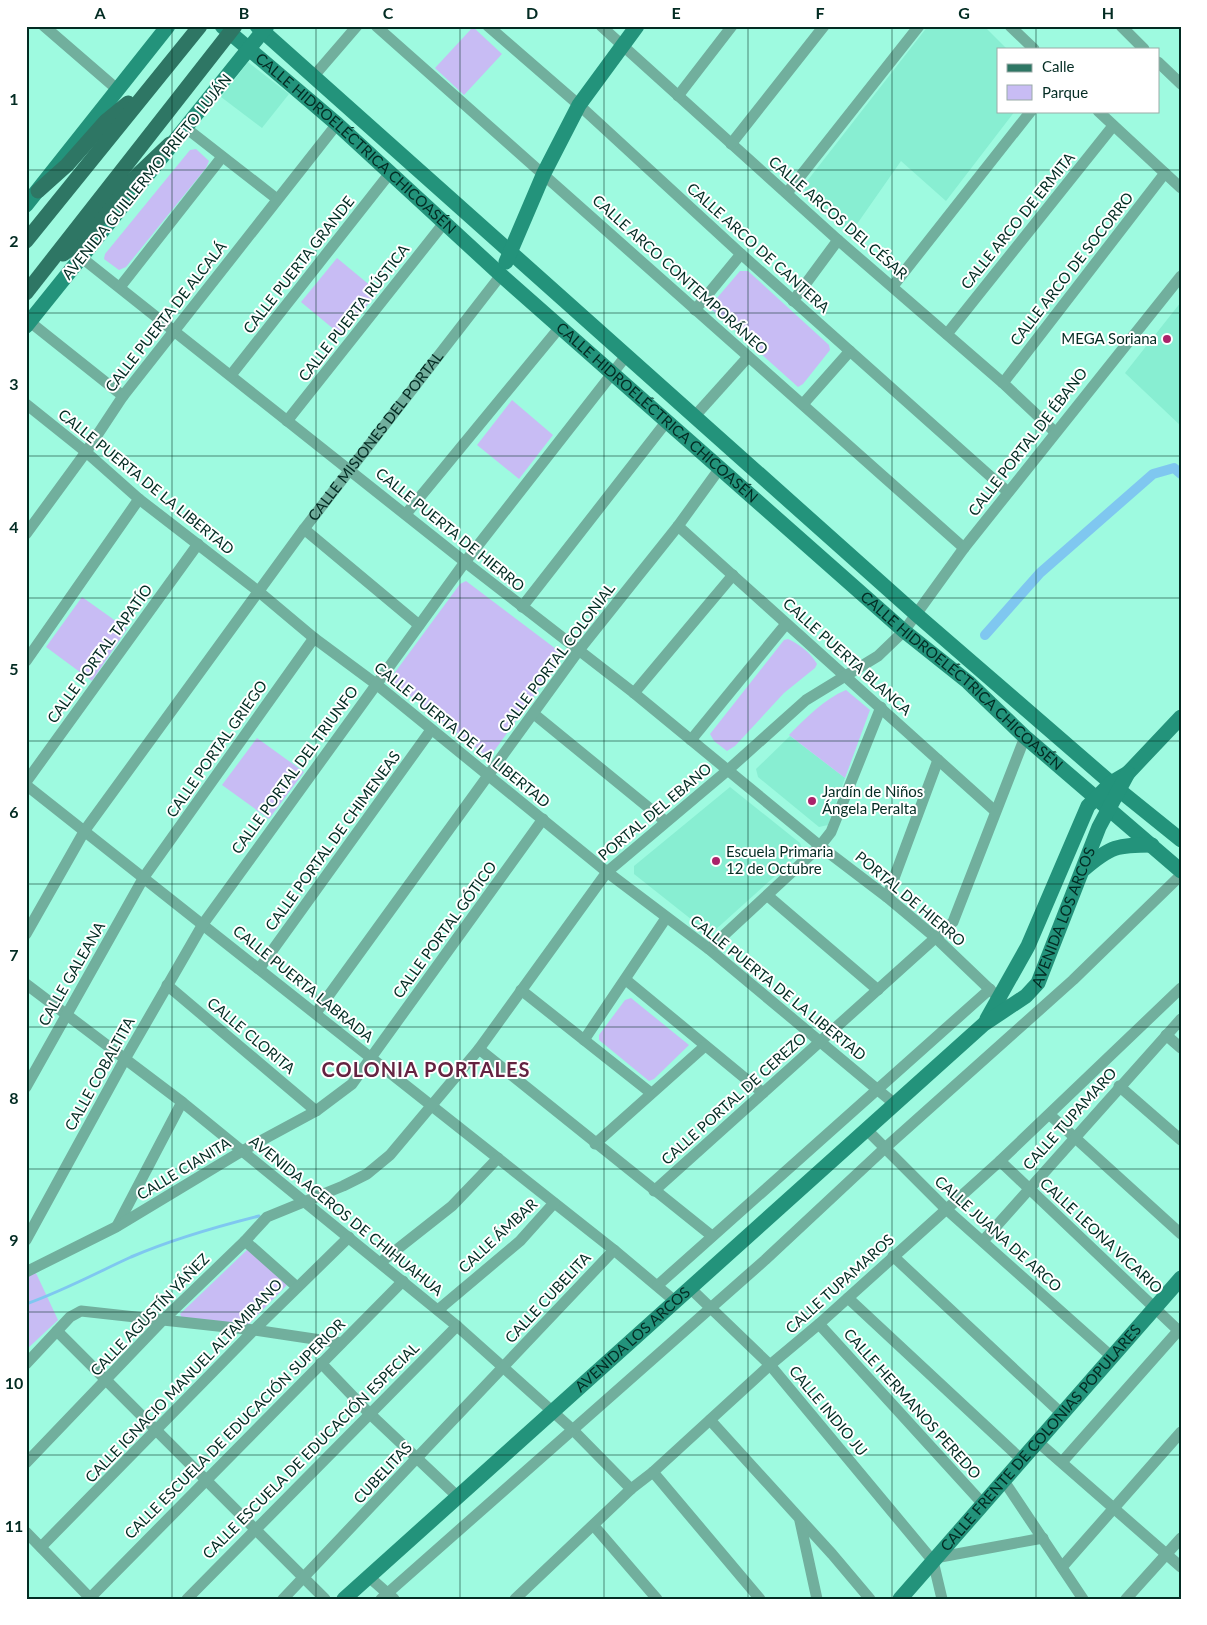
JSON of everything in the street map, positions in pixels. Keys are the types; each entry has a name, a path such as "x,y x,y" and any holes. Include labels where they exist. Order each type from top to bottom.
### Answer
{"main road":[{"path":"26,205 168,26"},
{"path":"26,240 200,26"},
{"name":"CALLE MISIONES DEL PORTAL","path":"500,275 544,173 579,104 637,26"},
{"name":"CALLE HIDROELÉCTRICA CHICOASÉN","path":"229,28 249,49 336,124 500,275 904,631 968,682 1025,737 1107,809 1181,871"},
{"name":"AVENIDA GUILLERMO PRIETO LUJÁN","path":"26,293 229,28"},
{"name":"CALLE HIDROELÉCTRICA CHICOASÉN","path":"262,28 313,77 510,254 917,615 1115,787 1181,840"},
{"name":"AVENIDA GUILLERMO PRIETO LUJÁN","path":"28,324 82,258 170,144 186,128 249,49 262,28"},
{"path":"38,191 67,165 106,121 147,89"},
{"path":"48,266 80,242 128,184 170,144"},
{"path":"1115,787 1181,716"},
{"name":"AVENIDA LOS ARCOS","path":"344,1599 868,1131 984,1024 1028,946 1084,813 1095,797 1115,787"},
{"name":"AVENIDA LOS ARCOS","path":"999,998 1026,996 1038,983 1115,787"},
{"path":"1083,870 1103,853 1115,847 1152,845"},
{"name":"CALLE FRENTE DE COLONIAS POPULARES","path":"900,1599 1181,1278"}],"street":[{"path":"44,26 118,90"},
{"path":"313,77 357,26"},
{"name":"CALLE ARCO CONTEMPORÁNEO","path":"376,26 544,173 695,310 964,548"},
{"name":"CALLE ARCO DE CANTERA","path":"488,26 579,104 741,254 1008,492"},
{"name":"CALLE ARCOS DEL CÉSAR","path":"600,26 838,240 1003,383 1054,432"},
{"path":"678,96 732,26"},
{"path":"731,144 824,26"},
{"path":"787,193 919,26"},
{"path":"1010,26 1033,48"},
{"path":"1120,26 1143,48"},
{"path":"1160,64 1181,84"},
{"path":"893,286 1030,112"},
{"path":"1099,112 1181,188"},
{"name":"CALLE PUERTA DE ALCALÁ","path":"26,534 86,452 123,396 336,124"},
{"name":"CALLE ARCO DE ERMITA","path":"946,334 1113,126"},
{"path":"186,128 276,199"},
{"path":"120,287 222,157"},
{"name":"CALLE PUERTA GRANDE","path":"231,375 390,173"},
{"name":"CALLE ARCO DE SOCORRO","path":"1003,383 1165,174"},
{"name":"CALLE PUERTA RÚSTICA","path":"287,421 444,223"},
{"path":"793,301 838,240"},
{"path":"695,310 741,254"},
{"name":"CALLE PUERTA DE HIERRO","path":"82,258 465,562 634,693 728,770"},
{"name":"CALLE MISIONES DEL PORTAL","path":"26,934 85,830 304,528 500,275"},
{"name":"CALLE PORTAL DE ÉBANO","path":"904,631 964,548 1054,432 1181,276"},
{"path":"28,324 123,396"},
{"path":"406,514 560,327"},
{"path":"803,404 850,351"},
{"name":"CALLE PORTAL DEL TRIUNFO","path":"203,924 465,562 626,356"},
{"path":"694,417 748,357"},
{"path":"26,420 30,407"},
{"name":"CALLE PUERTA DE LA LIBERTAD","path":"30,407 86,452 139,499 258,591 314,638 376,684 607,872 708,950 879,1088"},
{"path":"522,606 667,421"},
{"name":"CALLE PORTAL COLONIAL","path":"316,1013 579,650 678,526 720,468"},
{"path":"26,661 139,499"},
{"name":"CALLE PUERTA BLANCA","path":"678,526 995,811"},
{"path":"304,528 419,626"},
{"name":"CALLE PORTAL TAPATÍO","path":"26,783 198,544"},
{"path":"634,693 733,575"},
{"path":"691,740 786,624"},
{"name":"PORTAL DEL EBANO","path":"304,1202 367,1174 390,1155 479,1049 607,872 665,821 728,770 806,700 844,675 878,656 904,631"},
{"name":"CALLE PORTAL GRIEGO","path":"144,877 314,638"},
{"path":"708,950 820,846 834,828 881,707"},
{"path":"534,714 665,821"},
{"name":"CALLE PORTAL DE CHIMENEAS","path":"259,969 431,730"},
{"name":"CALLE PORTAL DE CEREZO","path":"654,1190 953,922 1025,737"},
{"path":"886,897 938,760"},
{"name":"PORTAL DE HIERRO","path":"728,770 936,938 999,998"},
{"name":"CALLE PUERTA LABRADA","path":"26,783 658,1285 676,1302"},
{"name":"CALLE PORTAL GÓTICO","path":"372,1059 543,819"},
{"path":"369,1577 387,1597 572,1429 765,1260 885,1148 1073,980 1181,875"},
{"name":"CALLE GALEANA","path":"26,1087 144,877"},
{"path":"768,896 878,990"},
{"path":"584,1040 666,918"},
{"name":"CALLE COBALTITA","path":"26,1240 125,1059 203,924"},
{"path":"626,980 763,1093"},
{"name":"AVENIDA ACEROS DE CHIHUAHUA","path":"26,984 182,1102 381,1262 504,1367 572,1429 632,1489"},
{"name":"CALLE CLORITA","path":"167,985 316,1111"},
{"name":"CALLE TUPAMAROS","path":"516,1599 632,1489 1000,1161 1181,988"},
{"path":"521,990 651,1093"},
{"name":"AVENIDA LOS ARCOS","path":"658,1285 879,1088 999,998"},
{"name":"CALLE TUPAMARO","path":"983,1241 1119,1086 1181,1019"},
{"path":"1166,1035 1181,1048"},
{"path":"595,1144 705,1046"},
{"path":"479,1049 712,1236"},
{"name":"CALLE CIANITA","path":"26,1272 116,1227 242,1151 316,1111 352,1084 372,1059"},
{"path":"1119,1086 1181,1140"},
{"path":"879,1088 896,1105"},
{"path":"116,1227 182,1102"},
{"path":"1050,1115 1073,1138 1181,1234"},
{"name":"CALLE JUANA DE ARCO","path":"868,1131 946,1209 1111,1356"},
{"path":"381,1262 452,1206 498,1158"},
{"name":"CALLE LEONA VICARIO","path":"1000,1161 1180,1332"},
{"name":"CALLE AGUSTÍN YÁÑEZ","path":"26,1463 107,1381 162,1320 272,1213 304,1202"},
{"name":"CALLE ÁMBAR","path":"438,1310 520,1241 554,1203"},
{"name":"CALLE IGNACIO MANUEL ALTAMIRANO","path":"41,1547 254,1330 349,1237"},
{"path":"245,1241 297,1287"},
{"name":"CALLE CUBELITA","path":"504,1367 614,1250"},
{"path":"894,1256 1062,1414"},
{"name":"CALLE ESCUELA DE EDUCACIÓN SUPERIOR","path":"90,1598 403,1281"},
{"name":"CALLE INDIO JU","path":"691,1288 770,1365 934,1560"},
{"path":"848,1298 1022,1460"},
{"path":"26,1364 70,1317 81,1311 254,1330 341,1343"},
{"name":"CALLE HERMANOS PEREDO","path":"819,1324 983,1504"},
{"name":"CALLE ESCUELA DE EDUCACIÓN ESPECIAL","path":"188,1599 254,1529 457,1326"},
{"path":"57,1331 325,1599"},
{"path":"1062,1462 1180,1332"},
{"path":"322,1363 369,1413 458,1497"},
{"name":"CUBELITAS","path":"283,1599 504,1367"},
{"path":"710,1420 832,1554 870,1599"},
{"path":"1062,1567 1181,1432"},
{"path":"1038,1442 1116,1508 1181,1567"},
{"path":"653,1472 760,1599"},
{"path":"1004,1481 1083,1599"},
{"path":"800,1521 817,1599"},
{"path":"594,1526 658,1599"},
{"path":"26,1532 90,1598"},
{"path":"942,1599 934,1560 1042,1538"},
{"path":"1126,1599 1181,1538"}],"shaded area":[{"path":"928,26 984,26 1006,48 997,48 997,112 1014,112 946,201 901,161 850,234 805,194 804,185"},
{"path":"248,62 289,94 262,128 221,97"},
{"name":"MEGA Soriana","path":"1181,302 1181,426 1125,373"},
{"name":"Jardín de Niños Ángela Peralta","path":"790,736 845,778 828,825 819,827 758,777 756,769"},
{"name":"Escuela Primaria 12 de Octubre","path":"730,787 800,843 803,851 714,931 706,931 634,874 634,866"}],"green space":[{"path":"473,27 502,54 464,95 435,68"},
{"path":"196,149 209,161 206,168 126,267 119,270 104,259 105,254 190,150"},
{"path":"337,258 378,292 342,336 301,302"},
{"path":"740,271 748,271 829,345 830,350 803,384 798,387 712,310 711,305"},
{"path":"512,400 553,435 519,479 477,445"},
{"path":"466,581 560,652 561,658 492,754 485,755 395,684 393,675 460,584"},
{"path":"82,597 127,629 92,681 46,647"},
{"path":"788,639 800,646 811,656 817,664 815,668 784,693 735,746 727,751 714,741 710,734 784,640"},
{"path":"846,690 870,710 845,778 789,735 823,704"},
{"path":"257,738 304,772 269,819 222,785"},
{"path":"631,998 689,1045 654,1079 649,1081 599,1040 599,1035 625,1000"},
{"path":"249,1248 287,1285 248,1325 182,1318 180,1314"},
{"path":"36,1273 58,1320 26,1350 26,1277"}],"waterway":[{"path":"985,635 1040,573 1153,474 1174,468 1181,474"},
{"path":"26,1304 66,1288 131,1257 210,1229 259,1216"}],"place":[{"name":"MEGA Soriana","path":"1167,339"},
{"name":"Jardín de Niños Ángela Peralta","path":"812,801"},
{"name":"Escuela Primaria 12 de Octubre","path":"716,861"}],"district":[{"name":"COLONIA PORTALES","path":"426,1070"}]}
